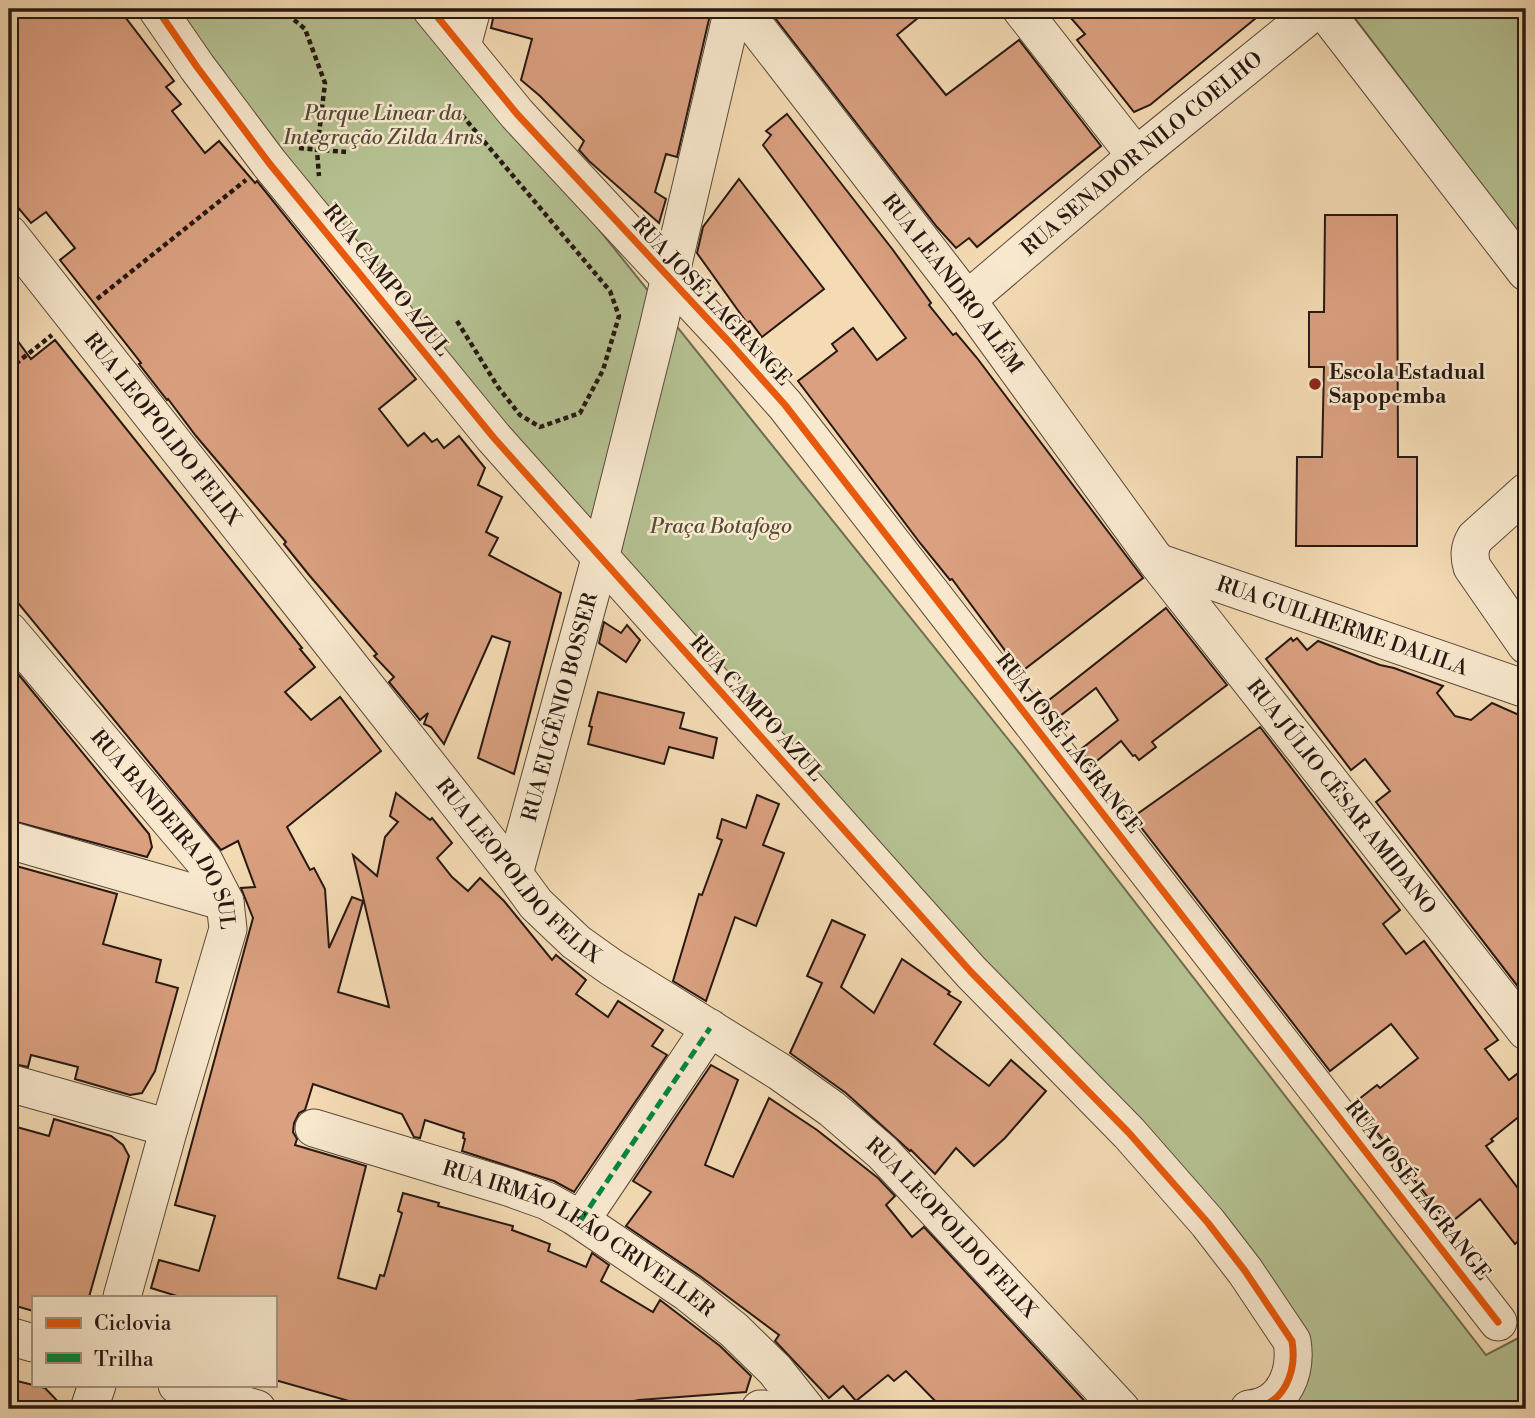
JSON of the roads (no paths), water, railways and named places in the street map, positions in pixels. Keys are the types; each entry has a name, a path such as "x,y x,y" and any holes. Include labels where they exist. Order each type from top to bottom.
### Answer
{"street":[{"name":"RUA CAMPO AZUL","path":"157,9 197,67 280,151 432,365 600,559 971,972 1129,1133 1208,1223 1292,1340 1293,1371 1286,1387 1276,1399 1260,1408 1249,1409"},
{"name":"RUA JOSÉ LAGRANGE","path":"432,9 517,114 785,405 1498,1322"},
{"path":"462,46 472,9"},
{"name":"RUA EUGÊNIO BOSSER","path":"514,874 600,559 733,9"},
{"name":"RUA LEANDRO ALÉM","path":"742,9 967,300 1157,562"},
{"path":"1021,9 1136,156"},
{"name":"RUA SENADOR NILO COELHO","path":"967,300 1136,156 1317,9"},
{"path":"1323,9 1526,272"},
{"name":"RUA LEOPOLDO FELIX","path":"9,234 536,904 576,942 611,967 780,1072 832,1109 883,1153 1121,1409"},
{"path":"657,332 729,342"},
{"path":"1526,492 1475,538 1469,557 1472,567 1526,645"},
{"name":"RUA GUILHERME DALILA","path":"1157,562 1526,689"},
{"name":"RUA JÚLIO CÉSAR AMIDANO","path":"1157,562 1526,1031"},
{"name":"RUA BANDEIRA DO SUL","path":"9,631 204,860 225,902 228,929 122,1296"},
{"path":"9,840 225,902"},
{"path":"581,1220 710,1028"},
{"path":"9,1083 169,1128"},
{"name":"RUA IRMÃO LEÃO CRIVELLER","path":"314,1128 508,1187 547,1201 581,1220 688,1293 734,1330 775,1370 806,1409"},
{"path":"9,1336 32,1343"},
{"path":"89,1409 97,1386"},
{"path":"180,1386 257,1409"}],"place":[{"name":"Escola Estadual Sapopemba","path":"1315,384"}],"park label":[{"name":"Parque Linear da Integração Zilda Arns","path":"383,125"},
{"name":"Praça Botafogo","path":"721,526"}]}
